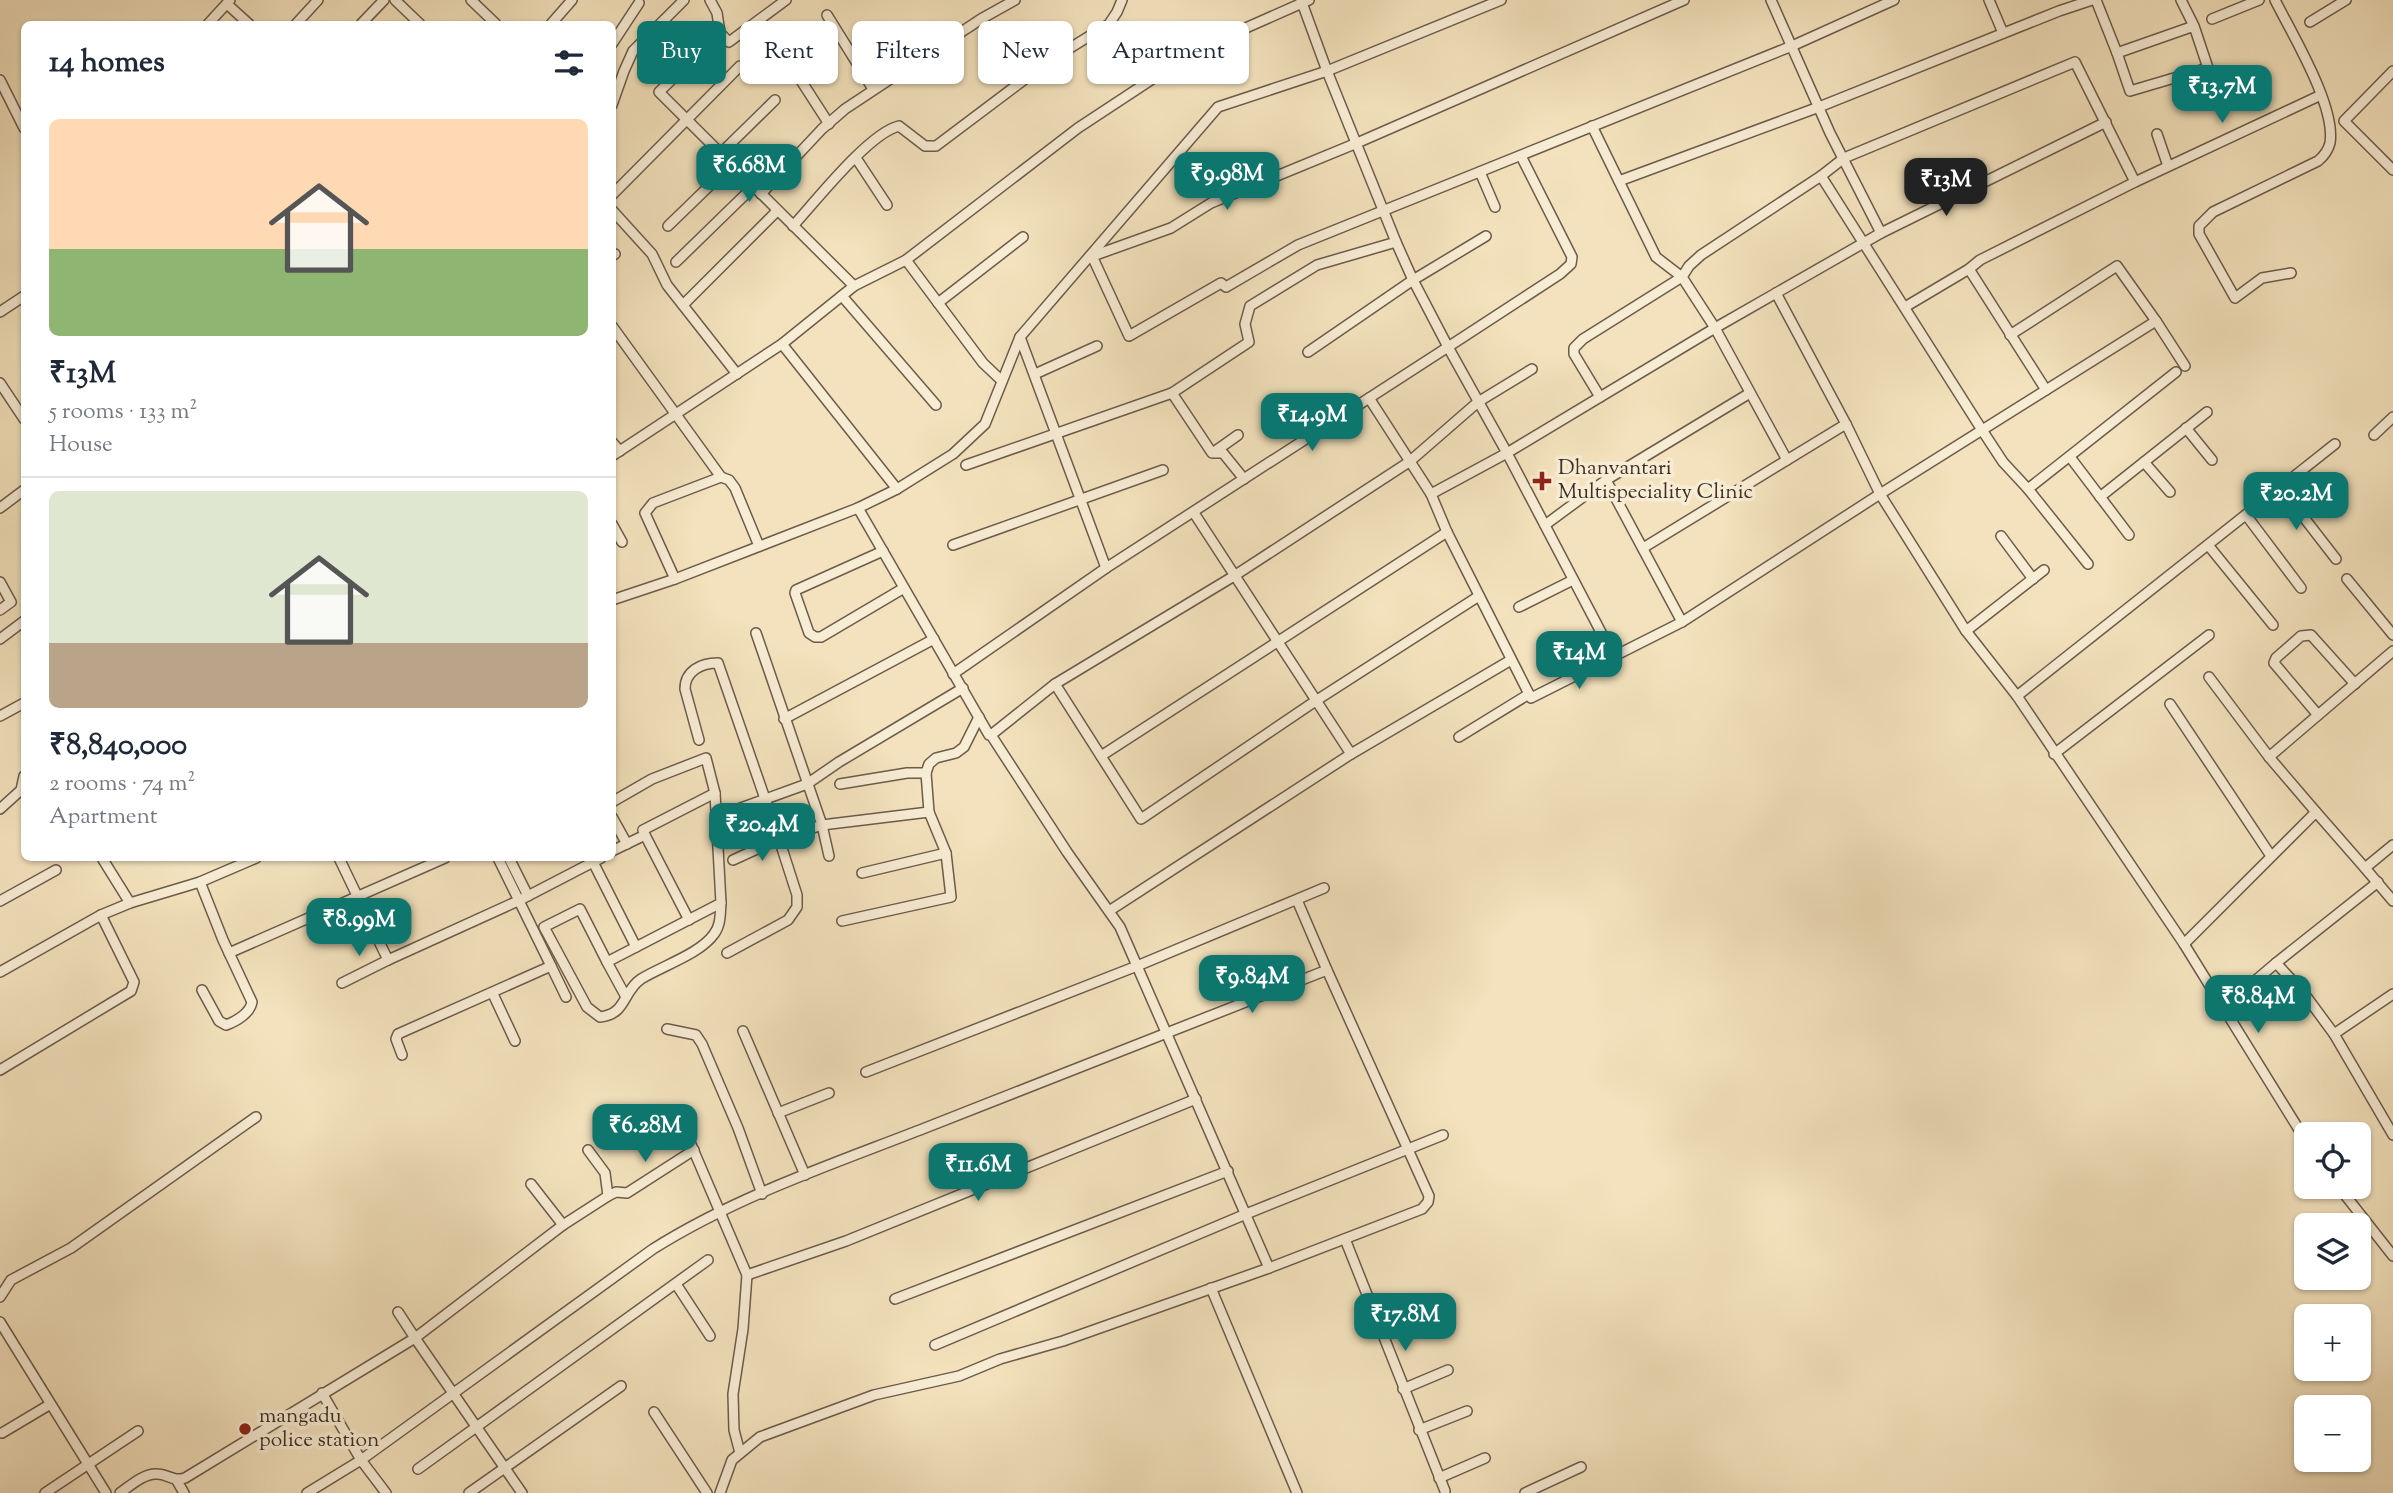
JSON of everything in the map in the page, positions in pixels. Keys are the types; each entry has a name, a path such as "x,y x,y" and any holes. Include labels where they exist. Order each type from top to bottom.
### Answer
{"street":[{"path":"299,21 318,0"},
{"path":"364,21 384,0"},
{"path":"395,0 417,21"},
{"path":"471,0 493,21"},
{"path":"554,21 572,0"},
{"path":"616,94 633,51 684,0"},
{"path":"710,0 718,21"},
{"path":"726,39 729,42 786,0"},
{"path":"676,262 829,124 873,89 1015,0"},
{"path":"793,226 856,158 890,128 899,126 925,146 936,146 1049,61 1109,24 1122,0"},
{"path":"616,599 675,579 858,508 897,489 953,454 985,424 1020,337 1218,107 1327,71 1501,0"},
{"path":"1090,257 1171,228 1211,202 1357,143 1684,0"},
{"path":"1771,0 1819,107 1881,233"},
{"path":"1090,257 1129,335 1221,283 1226,287 1298,245 1793,46 1894,0"},
{"path":"1989,0 2003,33"},
{"path":"1619,181 2094,0 2117,52 2130,91 2208,68 2194,26 2181,0"},
{"path":"2212,19 2259,0"},
{"path":"2275,0 2326,106 2330,141 2327,152 2318,161 2213,212 2199,226 2199,234 2235,298 2262,278 2291,273"},
{"path":"2310,22 2346,0"},
{"path":"616,454 782,344 854,286 906,260 1079,128 1198,49 1304,1 1327,71 1413,280 1614,657"},
{"path":"211,21 228,2 246,21"},
{"path":"616,38 639,3"},
{"path":"827,15 873,89"},
{"path":"2117,52 2194,26"},
{"path":"1600,397 1574,354 1574,348 1583,339 1682,277 1689,265 1701,255 1844,158 2075,62 2135,182"},
{"path":"616,191 740,66"},
{"path":"2393,71 2344,121 2393,170"},
{"path":"0,80 21,122"},
{"path":"667,84 659,92 854,286"},
{"path":"803,84 829,124"},
{"path":"1905,307 1980,260 2135,182 2321,94"},
{"path":"720,154 775,100"},
{"path":"1431,494 1507,453 1864,242 2105,122"},
{"path":"1592,127 1656,257 1682,277 1715,328 1787,460"},
{"path":"2157,134 2168,166"},
{"path":"953,674 1106,568 1567,270 1572,257 1521,156"},
{"path":"856,158 887,205"},
{"path":"668,226 731,165"},
{"path":"1480,172 1495,206"},
{"path":"1821,176 2003,462 2088,564"},
{"path":"683,305 777,211"},
{"path":"616,214 652,254 667,285 737,374"},
{"path":"1308,352 1413,280 1486,236"},
{"path":"938,303 1023,237"},
{"path":"966,465 1172,393 1250,342 1245,324 1250,306 1317,265 1396,242"},
{"path":"906,260 983,363 1002,381"},
{"path":"2010,335 2117,266 2156,321 2180,369 2028,489"},
{"path":"1969,269 2046,390"},
{"path":"1776,293 1881,494 1966,631 2017,696 2184,944 2294,1122"},
{"path":"842,296 936,405"},
{"path":"0,312 21,298"},
{"path":"1369,398 1431,494 1447,532 1531,698 1682,622 2156,321"},
{"path":"616,331 721,477 729,480 735,488 759,546"},
{"path":"1020,337 1058,433 1106,568"},
{"path":"782,344 897,489"},
{"path":"1035,374 1097,346"},
{"path":"991,735 1055,684 1234,576 1409,462 1478,402 1532,369"},
{"path":"0,383 21,414"},
{"path":"1172,393 1212,453"},
{"path":"1545,525 1605,480 1750,393"},
{"path":"2100,497 2207,412"},
{"path":"2374,435 2393,418"},
{"path":"1643,548 1846,424"},
{"path":"2186,428 2212,460"},
{"path":"1212,453 1238,435"},
{"path":"2017,696 2335,444"},
{"path":"1212,453 1223,453 1244,479"},
{"path":"2070,457 2129,535"},
{"path":"2144,462 2170,492"},
{"path":"953,545 1163,470"},
{"path":"675,579 645,513 647,508 653,503 721,477"},
{"path":"1605,480 1682,622"},
{"path":"2281,488 2336,559"},
{"path":"0,508 21,492"},
{"path":"858,508 989,735 1120,928 1269,1268"},
{"path":"1194,513 1351,754"},
{"path":"2246,515 2301,588"},
{"path":"616,531 622,542"},
{"path":"1101,756 1447,532"},
{"path":"2001,536 2033,579"},
{"path":"2208,545 2273,625"},
{"path":"883,551 796,590 809,632 815,637 821,637 904,588"},
{"path":"1966,631 2044,570"},
{"path":"2347,579 2393,635"},
{"path":"1519,607 1573,580"},
{"path":"0,582 11,602 0,610"},
{"path":"1055,684 1141,819 1317,700 1479,596"},
{"path":"0,639 21,623"},
{"path":"756,633 822,825 830,856"},
{"path":"2318,715 2275,666 2276,658 2301,636 2308,634 2355,684"},
{"path":"2054,754 2209,635"},
{"path":"784,719 934,639"},
{"path":"2269,757 2393,651"},
{"path":"1109,911 1351,754 1511,660"},
{"path":"699,740 687,700 685,680 696,668 718,663 797,895 797,907 788,920 727,953"},
{"path":"2209,677 2269,757 2393,901"},
{"path":"727,813 807,784 963,688"},
{"path":"1459,737 1529,694"},
{"path":"2170,704 2272,856"},
{"path":"0,716 21,705"},
{"path":"842,921 951,897 946,853 929,812 926,773 929,764 936,758 956,753 964,747 979,717"},
{"path":"616,800 652,779 706,758 715,793 721,903 719,927 713,936 631,987 626,997 618,1010 610,1016 600,1017 587,1007 544,927 580,909 626,997"},
{"path":"840,784 907,773 926,773"},
{"path":"0,809 21,793"},
{"path":"689,920 643,830 715,793"},
{"path":"733,860 779,839 822,825 929,812"},
{"path":"2184,944 2316,812"},
{"path":"616,824 627,844"},
{"path":"616,849 645,835"},
{"path":"2365,868 2393,845"},
{"path":"862,873 946,853"},
{"path":"104,861 130,903"},
{"path":"0,972 101,915 130,903 200,882 249,861"},
{"path":"340,861 388,960"},
{"path":"229,953 438,861"},
{"path":"500,861 524,898"},
{"path":"510,861 566,997"},
{"path":"342,983 524,898 595,861"},
{"path":"597,861 636,947"},
{"path":"0,901 56,870"},
{"path":"200,882 252,1002 248,1012 226,1025 219,1021 202,990"},
{"path":"2224,1008 2378,882"},
{"path":"866,1072 1137,966 1324,888"},
{"path":"720,1493 732,1460 740,1453 760,1437 814,1415 874,1395 959,1376 1000,1359 1063,1340 1269,1268 1422,1209 1429,1196 1297,900"},
{"path":"607,962 721,903"},
{"path":"0,1070 131,991 134,982 101,915"},
{"path":"2276,963 2303,992 2334,1034 2393,1135"},
{"path":"402,1055 396,1039 398,1034 551,966"},
{"path":"307,1493 361,1460 653,1249 687,1228 805,1175 1326,970"},
{"path":"493,994 515,1041"},
{"path":"2334,1034 2393,995"},
{"path":"667,1029 696,1035 702,1044 738,1128 762,1194"},
{"path":"743,1031 805,1175"},
{"path":"778,1113 829,1093"},
{"path":"747,1275 846,1241 1196,1099"},
{"path":"0,1297 11,1280 71,1248 256,1117"},
{"path":"935,1345 1246,1214 1443,1135"},
{"path":"120,1493 147,1475 158,1474 177,1481 186,1478 415,1338 562,1225 616,1192 626,1193 692,1146 747,1275 733,1394 734,1430 740,1453"},
{"path":"588,1150 605,1173 608,1196"},
{"path":"895,1298 1228,1171"},
{"path":"531,1184 562,1225"},
{"path":"2348,1199 2393,1256"},
{"path":"1345,1239 1445,1491"},
{"path":"418,1469 708,1261"},
{"path":"676,1284 710,1336"},
{"path":"1211,1288 1297,1493"},
{"path":"398,1312 522,1493"},
{"path":"0,1322 106,1493"},
{"path":"1403,1389 1448,1370"},
{"path":"469,1493 621,1386"},
{"path":"322,1393 361,1460 386,1493"},
{"path":"2,1433 49,1405"},
{"path":"1419,1430 1466,1411"},
{"path":"654,1412 707,1493"},
{"path":"46,1493 138,1431"},
{"path":"1439,1478 1485,1458"},
{"path":"1525,1493 1581,1467"},
{"path":"177,1481 184,1493"}],"place":[{"name":"Dhanvantari Multispeciality Clinic","path":"1542,481"},
{"name":"mangadu police station","path":"245,1429"}]}
